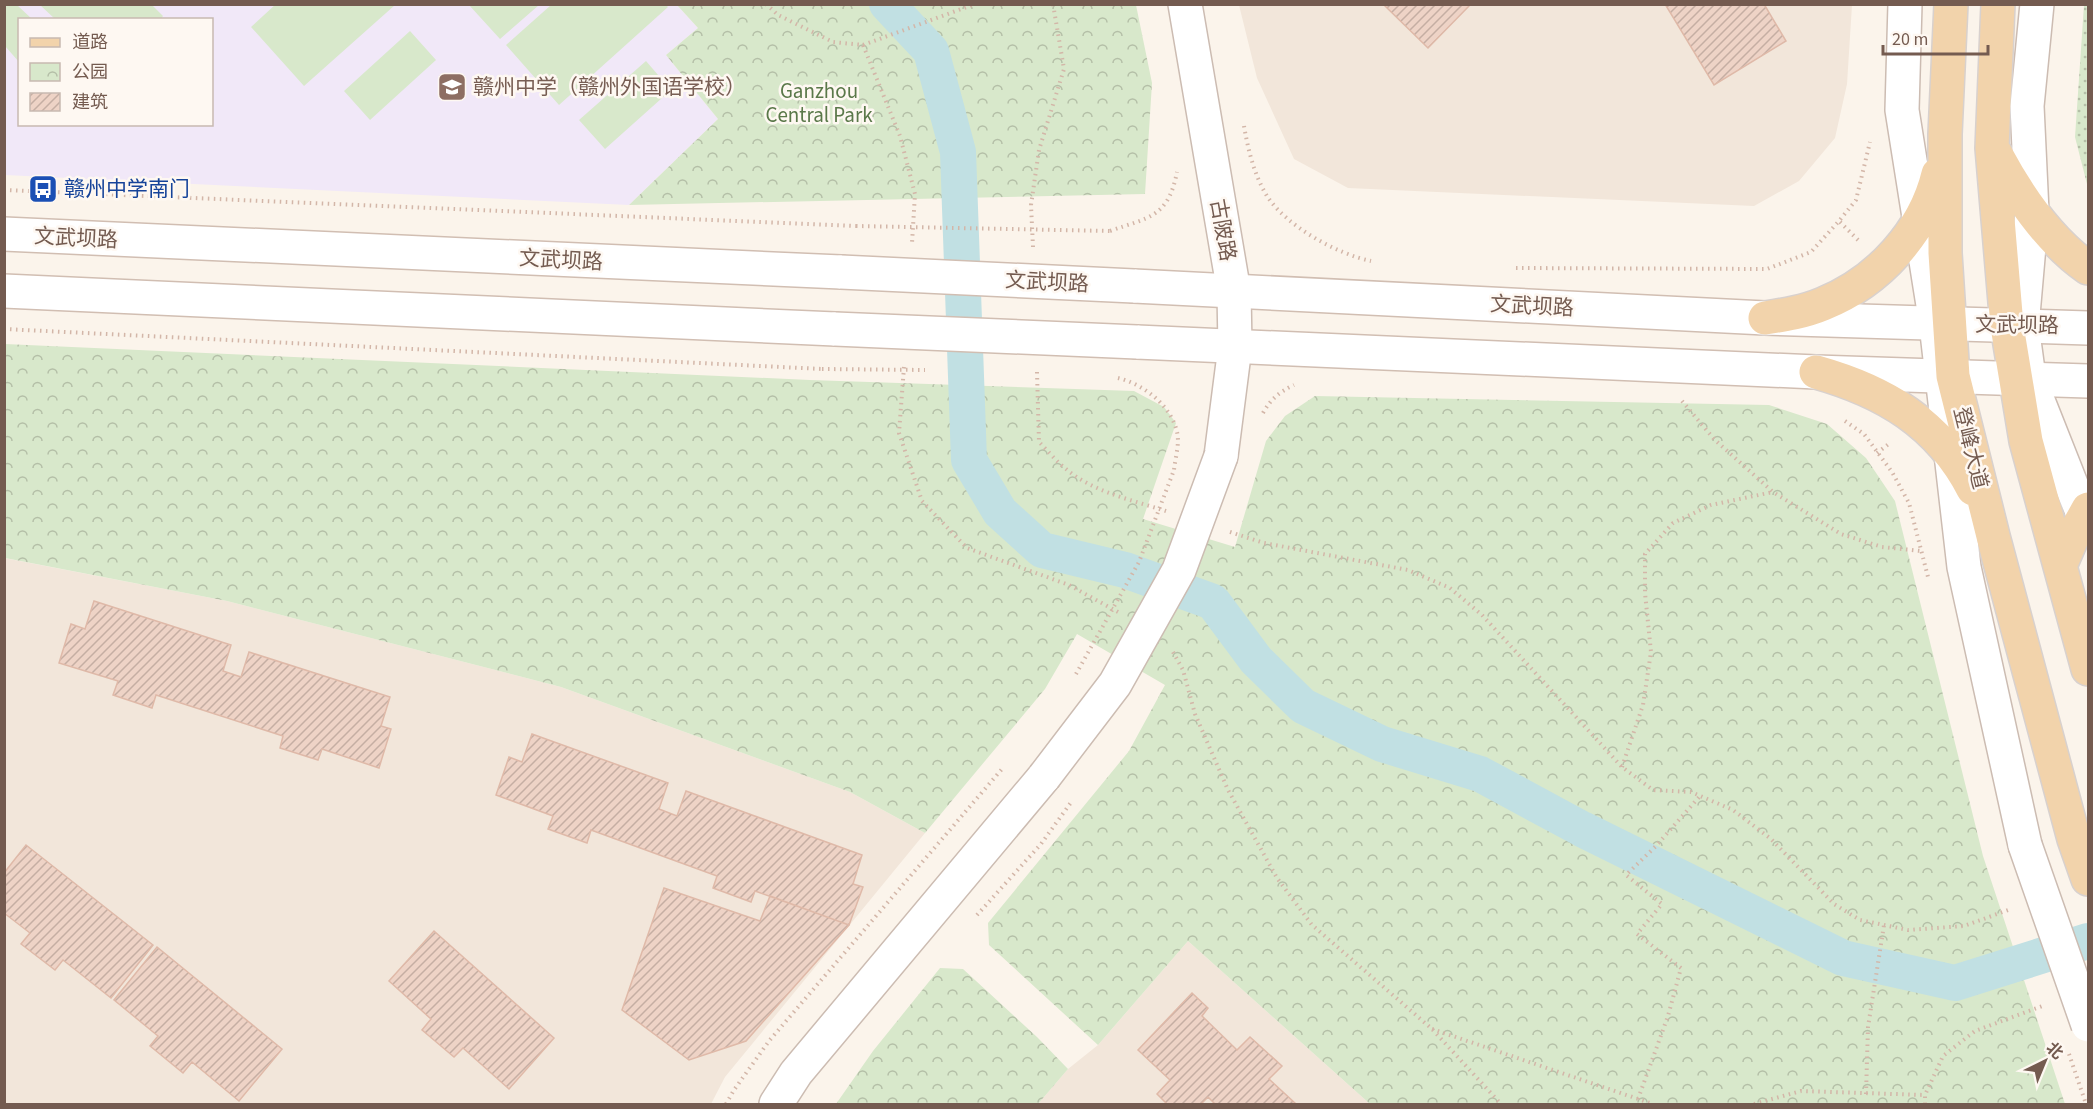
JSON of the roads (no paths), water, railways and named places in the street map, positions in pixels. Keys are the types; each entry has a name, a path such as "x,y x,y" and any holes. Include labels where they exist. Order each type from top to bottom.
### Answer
{"main road":[{"name":"古陂路","path":"776,1104 804,1064 1044,777 1115,684 1179,570 1221,456 1235,347 1233,292 1185,4"},
{"path":"1905,4 1902,111 1920,219 1942,324"},
{"name":"登峰大道","path":"1951,4 1945,134 1945,253 1942,324 1948,375 2074,839 2088,879"},
{"path":"1998,4 1992,148 2014,326 2023,377 2026,441 2088,669"},
{"path":"2014,326 2032,212 2027,106 2037,4"},
{"path":"1765,318 1795,313 1823,304 1850,291 1874,274 1896,253 1920,219 1936,184 1945,134"},
{"path":"1992,148 2010,181 2032,212 2056,239 2088,268"},
{"name":"文武坝路","path":"4,234 841,272 1765,318 2088,328"},
{"path":"4,291 1235,347 1816,372 2023,377 2088,381"},
{"path":"1816,372 1848,381 1878,394 1906,412 1930,432 1951,455 1968,480 1993,536"},
{"path":"1948,375 1951,455 1964,567 2025,845 2088,1025"},
{"path":"2023,377 2087,518 2060,566"}],"waterway":[{"path":"887,4 931,51 958,152 969,460 1000,512 1042,550 1125,570 1213,602 1256,660 1303,706 1382,744 1480,774 1582,829 1843,958 1955,983 2088,941"}],"place":[{"name":"赣州中学（赣州外国语学校）","path":"452,87"},
{"name":"赣州中学南门","path":"43,189"}],"park label":[{"name":"Ganzhou Central Park","path":"819,103"}]}
